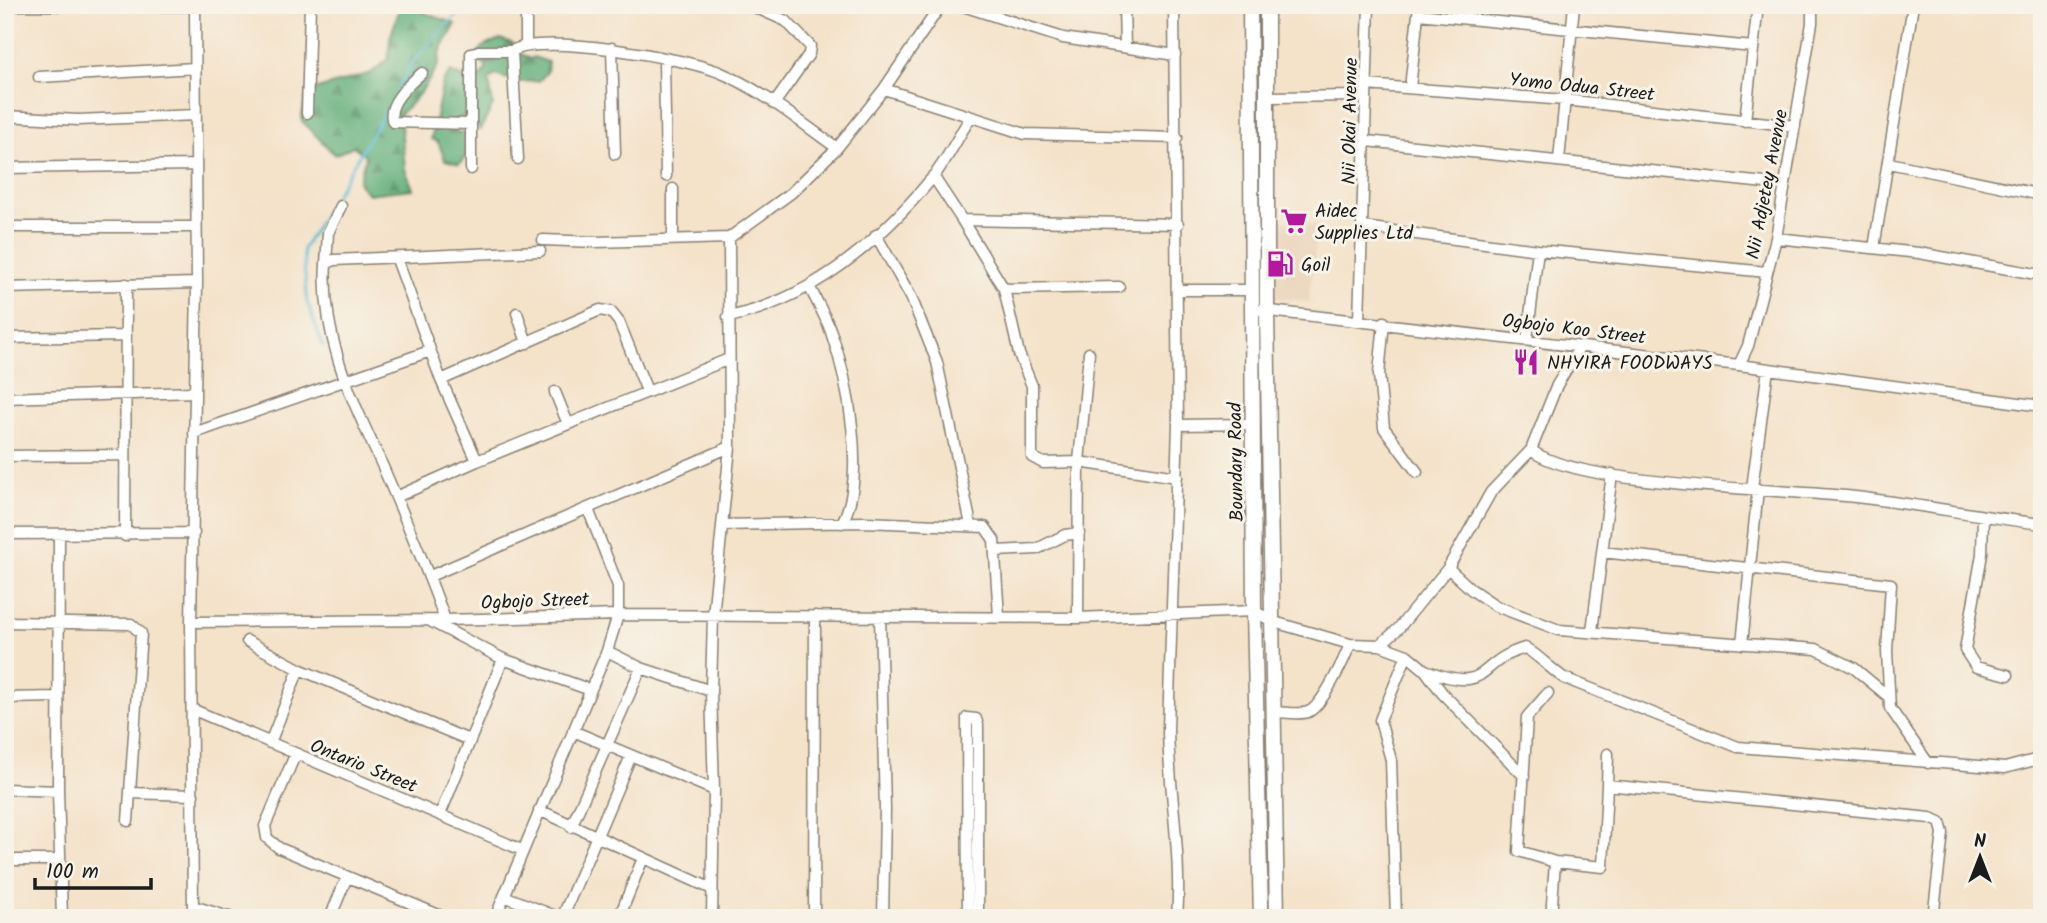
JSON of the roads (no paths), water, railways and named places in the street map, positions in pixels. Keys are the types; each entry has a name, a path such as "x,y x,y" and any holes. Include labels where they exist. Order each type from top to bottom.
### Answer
{"main road":[{"name":"Boundary Road","path":"1250,5 1254,611 1261,918"},
{"name":"Boundary Road","path":"1267,5 1267,311 1277,918"}],"street":[{"path":"5,5 195,6 197,283 191,622 194,710 193,918"},
{"path":"307,113 310,5"},
{"path":"526,5 526,45"},
{"path":"750,5 786,21 810,46 809,54 774,104"},
{"path":"326,264 334,260 397,259 596,242 729,238 791,193 837,148 884,89 941,5"},
{"path":"960,5 1063,38 1175,55"},
{"path":"1124,5 1125,47"},
{"path":"1174,5 1178,425 1169,763 1180,853 1177,918"},
{"name":"Nii Okai Avenue","path":"1359,321 1367,141 1369,5"},
{"path":"1559,160 1574,5"},
{"path":"1745,121 1758,5"},
{"name":"Nii Adjetey Avenue","path":"1739,365 1748,346 1776,237 1812,23 1812,5"},
{"path":"1874,248 1913,5"},
{"path":"1410,88 1418,9 1753,47"},
{"path":"471,169 471,54 478,51 512,51 526,45 612,48 721,72 774,104 837,148"},
{"path":"612,48 615,154"},
{"path":"512,51 518,159"},
{"path":"664,59 666,176"},
{"path":"39,77 195,68"},
{"path":"422,73 404,90 392,111 393,122 471,124"},
{"name":"Yomo Odua Street","path":"1267,97 1410,88 1565,100 1795,125"},
{"path":"884,89 1025,134 1177,138"},
{"path":"5,116 78,120 196,115"},
{"path":"729,317 753,312 810,288 876,235 933,176 970,118"},
{"path":"1367,141 1784,185"},
{"path":"1889,163 2042,195"},
{"path":"5,168 195,165"},
{"path":"933,176 1004,289 1019,354 1032,386 1032,457 1043,463 1079,462 1177,477"},
{"path":"673,189 673,239"},
{"path":"341,205 328,233 327,321 343,379 430,576 445,620"},
{"path":"962,220 1178,224"},
{"path":"5,227 195,227"},
{"path":"1363,227 1538,250 1767,272"},
{"path":"876,235 911,297 937,362 971,525"},
{"path":"1776,237 1919,253 2042,275"},
{"path":"712,918 714,790 711,691 713,615 730,447 729,238"},
{"path":"1527,340 1538,250"},
{"path":"397,259 441,380 477,461"},
{"path":"5,288 197,283"},
{"path":"125,536 126,284"},
{"path":"1004,289 1119,287"},
{"path":"810,288 831,330 842,366 852,451 850,507 842,523"},
{"path":"1178,290 1251,290"},
{"name":"Ogbojo Koo Street","path":"1251,309 1384,322 1739,365 2042,406"},
{"path":"441,380 600,310 611,312 619,322 647,391"},
{"path":"517,313 527,343"},
{"path":"1384,322 1379,374 1384,428 1417,472"},
{"path":"5,338 125,336"},
{"path":"1380,645 1398,629 1448,568 1491,492 1531,450 1557,385 1580,346"},
{"path":"194,433 343,379 430,351"},
{"path":"1078,618 1079,462 1089,353"},
{"path":"396,497 477,461 729,359"},
{"path":"1742,644 1768,369"},
{"path":"555,392 568,424"},
{"path":"5,398 195,393"},
{"path":"1178,425 1254,425"},
{"path":"430,576 730,447"},
{"path":"1531,450 1558,465 1612,474 1847,496 2042,524"},
{"path":"5,456 124,455"},
{"path":"1592,632 1612,474"},
{"path":"850,507 865,522"},
{"path":"495,918 588,689 607,651 618,615 618,586 588,509"},
{"path":"1983,517 1982,554 1965,650 1976,667 2008,675"},
{"path":"722,525 865,522 985,527 991,532 996,551 999,617"},
{"path":"5,534 125,536 194,533"},
{"path":"996,551 1038,549 1065,535 1079,533"},
{"path":"59,535 58,791 62,918"},
{"path":"1602,552 1891,584 1889,697 1896,720 1928,763"},
{"path":"1448,568 1472,590 1512,614 1559,630 1823,651 1874,683 1889,697"},
{"path":"1254,611 1274,622 1350,644 1380,645 1407,655 1425,670 1443,694 1524,776"},
{"name":"Ogbojo Street","path":"191,622 445,620 618,615 1078,618 1254,611"},
{"path":"814,918 815,616"},
{"path":"880,617 885,809 883,918"},
{"path":"427,619 503,659 588,689"},
{"path":"5,622 131,624 141,633 128,821"},
{"path":"247,641 299,669 469,740"},
{"path":"1274,712 1311,711 1344,661 1350,644"},
{"path":"1425,670 1466,681 1486,673 1520,650 1529,649 1539,661 1564,678 1738,747 2004,768 2042,758"},
{"path":"607,651 641,668 711,691"},
{"path":"1396,918 1391,760 1380,720 1407,655"},
{"path":"440,815 503,659"},
{"path":"571,827 641,668"},
{"path":"270,743 299,669"},
{"path":"1874,683 1888,678"},
{"path":"1548,693 1527,717 1519,851 1555,862 1603,867 1608,754"},
{"path":"5,698 58,697"},
{"name":"Ontario Street","path":"194,710 522,850"},
{"path":"968,918 967,718 976,719 978,725 978,918"},
{"path":"573,731 714,790"},
{"path":"295,755 265,826 267,838 279,848 446,918"},
{"path":"504,896 561,918 631,756"},
{"path":"1607,785 1930,818 1940,822 1943,833 1933,918"},
{"path":"5,789 58,791"},
{"path":"130,793 193,795"},
{"path":"539,810 712,890"},
{"path":"619,918 643,858"},
{"path":"5,860 60,860"},
{"path":"1551,918 1555,862"},
{"path":"330,918 347,877"},
{"path":"192,906 232,918"}],"waterway":[{"path":"396,92 412,63 466,5"},
{"path":"323,346 307,302 303,249 388,107"}],"place":[{"name":"Aidec Supplies Ltd","path":"1294,221"},
{"name":"Goil","path":"1280,264"},
{"name":"NHYIRA FOODWAYS","path":"1526,362"}]}
